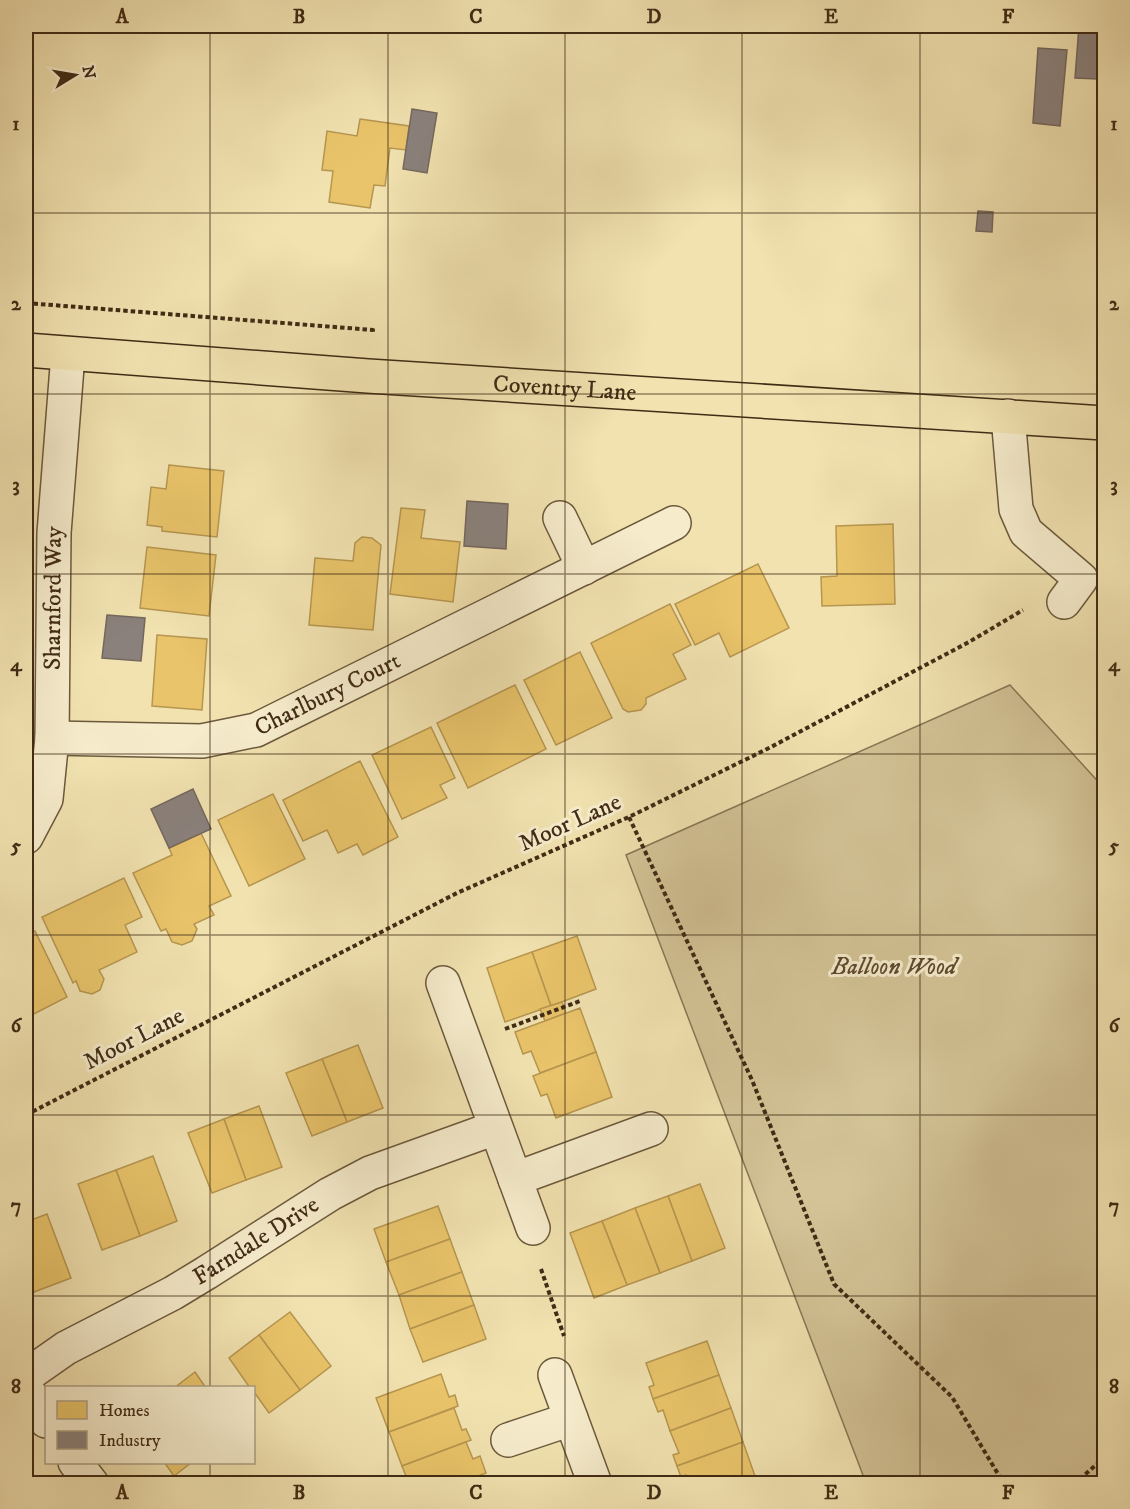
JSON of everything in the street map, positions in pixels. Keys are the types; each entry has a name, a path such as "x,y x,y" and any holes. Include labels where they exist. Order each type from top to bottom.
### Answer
{"main road":[{"name":"Coventry Lane","path":"26,350 368,376 1104,423"}],"street":[{"name":"Sharnford Way","path":"26,837 46,799 52,738 54,533 68,354"},
{"path":"1008,416 1016,509 1026,532 1081,579 1064,602"},
{"path":"560,518 584,568"},
{"name":"Charlbury Court","path":"52,738 202,741 256,730 674,524"},
{"path":"443,983 533,1228"},
{"name":"Farndale Drive","path":"26,1376 66,1348 206,1274 330,1194 370,1173 495,1128"},
{"path":"515,1179 651,1129"},
{"path":"555,1375 595,1484"},
{"path":"26,1388 45,1419"},
{"path":"508,1440 571,1419"},
{"path":"77,1464 92,1484"}],"path":[{"path":"26,303 373,330"},
{"name":"Moor Lane","path":"26,1115 457,893 629,817 813,725 969,642 1037,602 1056,558"},
{"path":"629,817 752,1080 834,1284 952,1397 1004,1484"},
{"path":"469,1055 580,1001"},
{"path":"533,1228 530,1238 568,1349 555,1375"},
{"path":"1074,1484 1104,1458"}],"green space":[{"name":"Balloon Wood","path":"1010,685 1104,788 1104,1483 866,1483 626,855"}],"building: Homes":[{"path":"360,119 409,126 406,150 390,148 385,186 374,185 370,208 329,202 333,171 322,170 327,131 357,136"},
{"path":"169,465 224,471 217,537 162,531 162,527 147,525 151,487 166,489"},
{"path":"401,508 425,510 421,538 460,542 453,602 390,594"},
{"path":"893,524 895,604 822,606 821,577 837,576 836,526"},
{"path":"362,537 372,538 381,545 373,630 309,625 315,558 353,561 355,543"},
{"path":"147,547 216,555 209,616 140,608"},
{"path":"758,564 789,628 730,657 719,633 695,645 675,604"},
{"path":"670,604 691,645 673,654 686,679 646,698 646,704 641,710 628,712 623,709 591,643"},
{"path":"157,635 207,639 202,710 152,706"},
{"path":"580,652 612,718 556,745 524,680"},
{"path":"515,685 546,749 468,788 437,723"},
{"path":"431,727 455,778 440,785 447,798 402,819 372,755"},
{"path":"360,761 398,837 363,855 357,844 338,853 327,830 303,841 283,800"},
{"path":"273,794 305,859 249,886 218,820"},
{"path":"201,833 231,896 209,906 214,915 194,924 197,929 192,941 182,945 172,942 166,929 161,931 133,873 172,855 169,848"},
{"path":"124,878 142,917 125,925 137,952 99,970 104,979 100,990 92,994 80,991 76,981 73,983 42,917"},
{"path":"35,931 67,997 26,1018 26,936"},
{"path":"577,936 596,989 551,1006 532,952"},
{"path":"532,952 551,1006 505,1022 487,968"},
{"path":"562,1002 566,1013 545,1021 540,1009"},
{"path":"580,1008 596,1052 540,1073 531,1051 523,1054 515,1032"},
{"path":"358,1045 383,1108 347,1122 322,1059"},
{"path":"596,1052 612,1097 556,1118 547,1094 541,1096 533,1076"},
{"path":"322,1059 347,1122 312,1136 286,1073"},
{"path":"259,1106 282,1167 246,1180 224,1119"},
{"path":"224,1119 246,1180 212,1193 188,1133"},
{"path":"153,1156 177,1221 140,1236 116,1170"},
{"path":"116,1170 140,1236 102,1250 78,1184"},
{"path":"700,1184 725,1248 692,1261 668,1196"},
{"path":"668,1196 692,1261 660,1273 635,1208"},
{"path":"438,1206 450,1239 386,1262 374,1229"},
{"path":"635,1208 660,1273 627,1285 602,1221"},
{"path":"47,1214 71,1278 34,1292 26,1269 26,1222"},
{"path":"602,1221 627,1285 594,1298 570,1233"},
{"path":"450,1239 462,1272 399,1295 386,1262"},
{"path":"26,1269 34,1292 26,1295"},
{"path":"462,1272 474,1305 410,1329 399,1295"},
{"path":"474,1305 486,1339 423,1362 410,1329"},
{"path":"290,1312 331,1366 300,1390 259,1335"},
{"path":"259,1335 300,1390 269,1413 255,1393 255,1386 249,1386 229,1358"},
{"path":"707,1341 719,1375 653,1399 649,1387 654,1385 646,1363"},
{"path":"195,1372 205,1386 177,1386"},
{"path":"441,1374 449,1397 455,1395 458,1406 389,1432 376,1398"},
{"path":"719,1375 731,1408 670,1431 663,1410 658,1412 653,1399"},
{"path":"454,1408 462,1430 466,1429 471,1440 402,1466 389,1432"},
{"path":"731,1408 743,1442 677,1466 673,1455 679,1453 670,1431"},
{"path":"466,1442 473,1459 480,1456 486,1473 457,1484 409,1484 402,1466"},
{"path":"743,1442 755,1476 736,1484 690,1484 686,1475 681,1477 677,1466"},
{"path":"165,1464 189,1464 174,1476"}],"building: Industry":[{"path":"1079,26 1101,26 1098,79 1075,78"},
{"path":"1038,48 1067,50 1060,126 1033,123"},
{"path":"412,109 437,113 427,173 403,169"},
{"path":"978,211 993,212 992,232 976,231"},
{"path":"467,501 508,504 506,549 464,546"},
{"path":"107,615 145,618 141,661 102,658"},
{"path":"193,789 211,829 169,848 151,809"}]}
